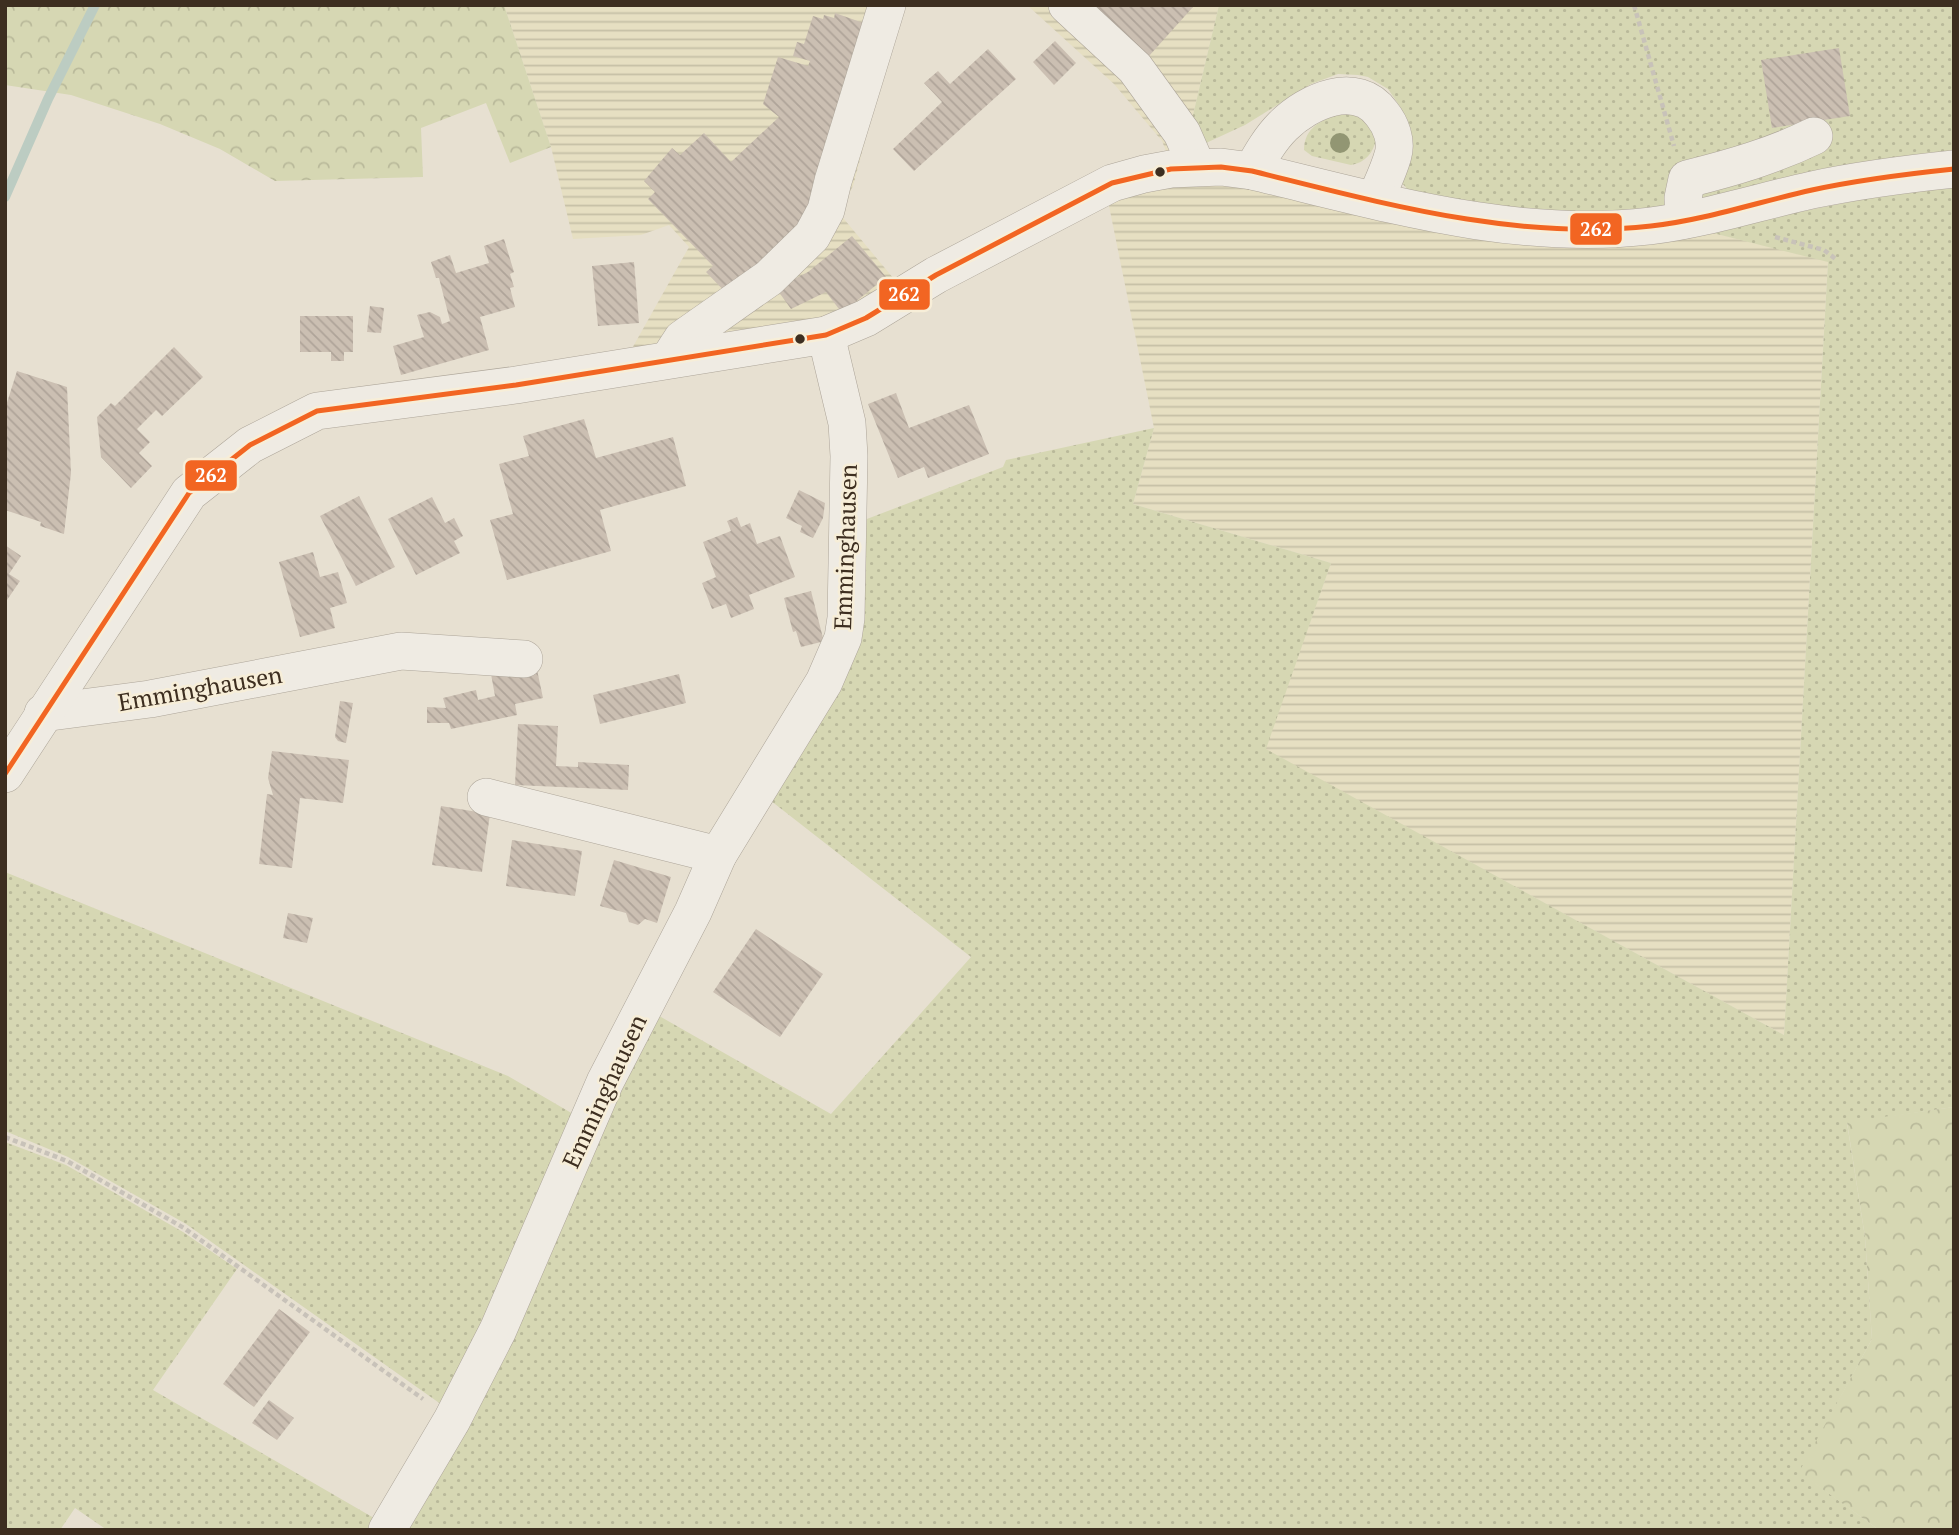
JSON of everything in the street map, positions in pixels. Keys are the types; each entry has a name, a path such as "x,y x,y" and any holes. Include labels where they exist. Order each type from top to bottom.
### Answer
{"street":[{"path":"668,359 682,339 769,278 812,236 826,210 887,5"},
{"path":"1067,5 1135,68 1182,133 1184,168"},
{"path":"1252,171 1285,124 1331,97 1350,95 1367,100 1378,109 1388,121 1394,139 1394,153 1375,201"},
{"path":"1684,220 1683,198 1688,180 1752,162 1814,136"},
{"path":"5,774 189,493 250,445 317,411 516,385 826,335 866,318 936,275 1112,183 1144,174 1184,168 1252,171 1468,221 1554,229 1613,229 1684,220 1814,190 1902,174 1954,169"},
{"name":"Emminghausen","path":"387,1530 452,1420 499,1331 604,1082 693,912 719,855 804,718 835,662 843,638 848,586 849,456 847,423 826,335"},
{"name":"Emminghausen","path":"43,713 150,699 401,651 524,659"},
{"path":"486,797 719,855"}],"path":[{"path":"1634,5 1671,139 1688,180"},
{"path":"5,1137 67,1161 184,1228 452,1420"}],"shaded area":[{"path":"504,5 901,5 853,186 839,213 899,285 834,320 630,352 689,247 669,225 641,235 573,239 551,147"},
{"path":"1027,5 1219,5 1189,132 1168,156 1162,141 1114,84"},
{"path":"1191,182 1705,231 1828,261 1784,1035 1265,749 1331,563 1133,504 1154,428 1108,201"}],"green space":[{"path":"5,5 504,5 551,147 510,163 486,103 421,128 423,177 275,181 220,149 160,124 71,95 5,85"},
{"path":"1219,5 1954,5 1954,158 1603,218 1414,197 1402,183 1407,122 1388,89 1368,77 1338,74 1311,84 1245,125 1206,143 1189,132"},
{"path":"1341,113 1364,116 1376,139 1368,156 1356,164 1312,156 1304,150 1307,135 1315,126"},
{"path":"1954,181 1954,1107 1847,1123 1865,1237 1872,1339 1800,1472 1879,1530 393,1530 647,1009 831,1114 971,957 766,797 800,748 859,522 1003,467 1006,460 1154,428 1133,504 1331,563 1266,749 1784,1035 1828,262 1705,231"},
{"path":"5,872 508,1076 580,1118 452,1412 186,1224 68,1157 5,1131"},
{"path":"1954,1107 1954,1530 1879,1530 1799,1472 1872,1339 1865,1237 1847,1122"},
{"path":"5,1142 66,1165 183,1232 237,1269 153,1390 386,1525 382,1530 107,1530 75,1508 60,1530 5,1530"}],"building":[{"path":"1092,5 1191,5 1193,7 1149,56"},
{"path":"835,13 869,25 807,220 728,295 706,272 713,266 648,199 655,192 644,181 672,148 680,155 704,133 731,162 779,117 763,104 778,57 808,66 810,61 793,56 797,42 804,44 813,16 834,18"},
{"path":"1055,41 1076,63 1054,85 1033,62"},
{"path":"1839,48 1850,116 1772,128 1761,60"},
{"path":"988,49 1016,79 914,171 893,149 942,102 924,83 938,71 950,84"},
{"path":"852,236 886,277 842,313 826,292 791,309 776,288 808,272"},
{"path":"504,239 514,272 510,274 514,287 510,288 515,307 480,317 489,350 401,375 393,346 424,337 417,315 430,312 440,317 442,324 450,321 439,278 436,278 431,262 450,255 456,273 489,263 484,246"},
{"path":"634,262 639,323 598,326 592,266"},
{"path":"370,306 384,308 381,333 367,332"},
{"path":"300,316 353,316 353,352 344,352 344,361 331,361 331,352 300,352"},
{"path":"174,347 203,377 162,416 156,410 137,429 150,442 139,453 152,466 131,488 101,457 97,417 111,403 115,406"},
{"path":"17,371 67,387 71,473 64,534 40,526 41,522 5,510 5,409"},
{"path":"896,393 909,428 969,405 989,454 928,478 924,467 898,478 868,404"},
{"path":"584,419 596,458 673,437 686,486 600,510 611,551 507,580 490,520 513,514 499,464 529,456 523,436"},
{"path":"799,490 825,503 823,518 813,538 800,532 802,526 786,518"},
{"path":"359,496 395,567 356,586 320,516"},
{"path":"432,497 445,523 454,518 463,536 454,541 460,553 416,575 388,519"},
{"path":"737,517 741,527 750,523 757,544 780,536 795,577 749,595 754,609 731,618 726,604 712,609 702,583 716,577 703,542 731,531 727,521"},
{"path":"5,545 21,556 9,574 20,581 5,603"},
{"path":"313,552 320,577 338,572 347,603 330,608 335,628 300,637 279,562"},
{"path":"811,591 823,638 821,642 801,647 796,631 793,632 784,598"},
{"path":"536,665 543,698 515,704 517,715 451,729 449,723 427,723 427,707 446,708 443,698 476,690 478,700 495,696 491,674"},
{"path":"679,674 686,703 600,724 593,695"},
{"path":"340,701 353,703 346,743 335,737"},
{"path":"518,724 558,726 556,766 578,767 578,762 629,765 628,790 515,785"},
{"path":"272,751 349,760 343,803 300,798 292,868 259,864 267,794 273,795 268,778"},
{"path":"441,806 490,814 482,872 432,865"},
{"path":"512,840 582,851 575,896 506,886"},
{"path":"614,860 671,877 657,923 645,919 638,925 629,922 626,913 600,906"},
{"path":"288,913 313,918 307,943 283,938"},
{"path":"756,929 823,974 780,1037 713,992"},
{"path":"279,1309 310,1332 254,1407 223,1384"},
{"path":"269,1400 294,1418 277,1440 252,1423"}],"waterway":[{"path":"5,197 48,99 95,5"}],"transit line":[{"name":"262","path":"5,774 189,493 250,445 317,411 516,385 826,335 866,318 936,275 1112,183 1171,169 1221,167 1252,171 1449,216 1499,224 1600,229 1671,223 1829,186 1954,169"}]}
